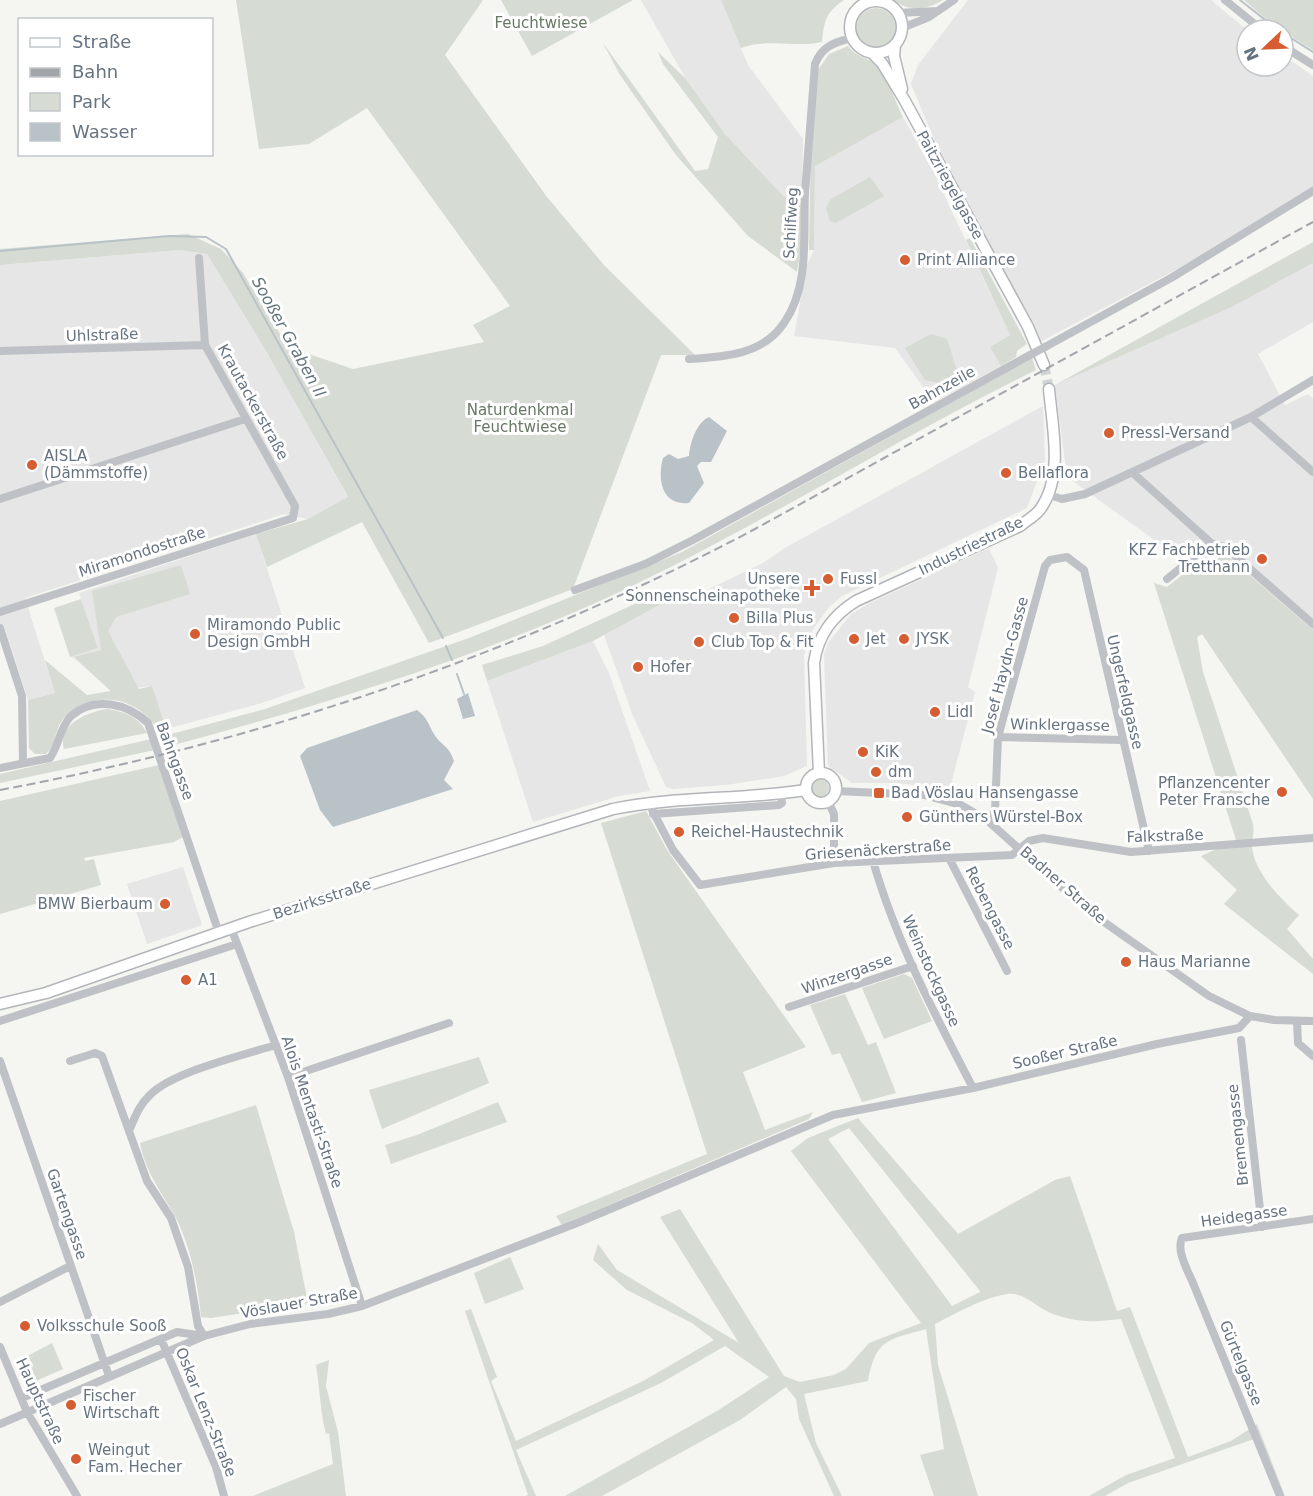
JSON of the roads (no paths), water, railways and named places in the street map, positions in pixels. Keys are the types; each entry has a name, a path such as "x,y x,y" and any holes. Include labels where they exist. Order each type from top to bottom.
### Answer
{"main road":[{"path":"868,1 885,2 897,13 902,28 895,45 885,52 872,53 860,48 852,38 851,21 860,7 868,1"},
{"name":"Paitzriegelgasse","path":"895,45 894,56 905,101"},
{"name":"Paitzriegelgasse","path":"872,53 882,63 905,101 1028,327 1044,365"},
{"path":"1049,388 1054,452 1049,495"},
{"name":"Industriestraße","path":"819,773 814,663 816,647 837,614 856,601 1020,526 1040,510 1049,495"},
{"path":"819,773 832,778 836,791 828,801 814,801 806,790 808,781 819,773"},
{"path":"648,802 781,794 806,790"},
{"name":"Bezirksstraße","path":"0,1004 46,993 231,928 559,824 648,802"}],"street":[{"path":"902,28 929,17 954,0"},
{"path":"1225,0 1247,18"},
{"path":"897,13 937,11"},
{"name":"Schilfweg","path":"689,359 725,357 744,352 760,344 784,324 793,306 805,258 805,196 815,64 822,52 832,43 852,38"},
{"path":"1295,54 1313,65"},
{"name":"Bahnzeile","path":"575,590 645,564 693,540 1171,278 1313,191"},
{"name":"Krautackerstraße","path":"200,258 205,345 295,506 293,518"},
{"name":"Uhlstraße","path":"0,351 205,345"},
{"path":"1049,495 1062,499 1085,494 1251,417 1313,380"},
{"path":"1251,417 1313,471"},
{"path":"0,499 245,419"},
{"path":"1133,473 1211,543 1225,547 1313,624"},
{"name":"Miramondostraße","path":"0,612 293,518"},
{"path":"1167,579 1211,543"},
{"name":"Josef Haydn-Gasse","path":"988,821 995,811 998,737 1045,566 1056,557"},
{"name":"Ungerfeldgasse","path":"1056,557 1067,557 1084,570 1149,851"},
{"path":"0,628 22,696 23,763 0,768"},
{"name":"Bahngasse","path":"23,763 50,758 71,716 85,709 114,704 138,713 148,723 219,933"},
{"name":"Winklergasse","path":"998,737 1122,740"},
{"name":"Badner Straße","path":"836,791 943,798 988,821 1021,848 1087,910 1209,996 1250,1016 1297,1022 1313,1021"},
{"path":"648,802 652,814 779,805 782,803 781,794"},
{"path":"828,801 834,814 834,863"},
{"name":"Griesenäckerstraße","path":"652,814 673,850 700,885 834,863 1012,855 1021,848"},
{"name":"Falkstraße","path":"1021,848 1029,841 1043,838 1106,850 1149,851 1313,838"},
{"name":"Rebengasse","path":"949,858 1007,971"},
{"name":"Weinstockgasse","path":"873,861 884,900 913,966 973,1088"},
{"name":"Alois Mentasti-Straße","path":"231,928 288,1077 362,1306"},
{"path":"0,1021 237,944"},
{"name":"Winzergasse","path":"789,1007 913,966"},
{"name":"Sooßer Straße","path":"881,1107 973,1088 1157,1044 1239,1028 1250,1016"},
{"path":"1297,1022 1298,1043 1313,1056"},
{"path":"288,1077 449,1023"},
{"name":"Bremengasse","path":"1241,1040 1262,1227"},
{"path":"129,1131 139,1108 151,1093 172,1079 276,1045"},
{"path":"70,1061 95,1053 102,1056 147,1180 171,1218 188,1267 198,1326 204,1336"},
{"name":"Gartengasse","path":"0,1061 109,1377"},
{"name":"Vöslauer Straße","path":"0,1424 204,1336 250,1324 328,1314 362,1306 466,1267 833,1116 881,1107"},
{"name":"Heidegasse","path":"1180,1240 1313,1219"},
{"name":"Gürtelgasse","path":"1180,1240 1180,1250 1280,1496"},
{"path":"0,1302 70,1266"},
{"name":"Vöslauer Straße","path":"22,1398 177,1332 204,1336"},
{"name":"Oskar Lenz-Straße","path":"161,1339 216,1467 224,1496"},
{"name":"Hauptstraße","path":"0,1347 27,1412 77,1496"}],"water":[{"path":"709,417 727,431 711,462 701,462 697,466 704,483 689,503 680,503 667,496 661,483 663,458 669,454 678,459 689,456 697,429"},
{"path":"468,693 475,716 463,719 457,699"},
{"path":"417,710 452,756 454,761 444,780 453,789 333,827 320,810 300,756 307,748"}],"waterway":[{"path":"1240,0 1263,18"},
{"path":"1295,41 1313,52"},
{"name":"Sooßer Graben II","path":"0,251 169,236 206,237 226,249 443,638"},
{"path":"446,646 452,660"},
{"path":"457,674 464,694"}],"tunnel":[{"path":"1044,365 1049,389"}],"railway":[{"path":"0,790 98,770 292,719 481,654 574,616 666,574 755,529 1313,222"}],"place":[{"name":"Print Alliance","path":"905,260"},
{"name":"Pressl-Versand","path":"1109,433"},
{"name":"AISLA (Dämmstoffe)","path":"32,465"},
{"name":"Bellaflora","path":"1006,473"},
{"name":"KFZ Fachbetrieb Tretthann","path":"1262,559"},
{"name":"Fussl","path":"828,579"},
{"name":"Unsere Sonnenscheinapotheke","path":"812,588"},
{"name":"Billa Plus","path":"734,618"},
{"name":"Miramondo Public Design GmbH","path":"195,634"},
{"name":"Jet","path":"854,639"},
{"name":"JYSK","path":"904,639"},
{"name":"Club Top & Fit","path":"699,642"},
{"name":"Hofer","path":"638,667"},
{"name":"Lidl","path":"935,712"},
{"name":"KiK","path":"863,752"},
{"name":"dm","path":"876,772"},
{"name":"Pflanzencenter Peter Fransche","path":"1282,792"},
{"name":"Bad Vöslau Hansengasse","path":"879,793"},
{"name":"Günthers Würstel-Box","path":"907,817"},
{"name":"Reichel-Haustechnik","path":"679,832"},
{"name":"BMW Bierbaum","path":"165,904"},
{"name":"Haus Marianne","path":"1126,962"},
{"name":"A1","path":"186,980"},
{"name":"Volksschule Sooß","path":"25,1326"},
{"name":"Fischer Wirtschaft","path":"71,1405"},
{"name":"Weingut Fam. Hecher","path":"76,1459"}],"park label":[{"name":"Feuchtwiese","path":"541,23"},
{"name":"Naturdenkmal Feuchtwiese","path":"520,418"}]}
